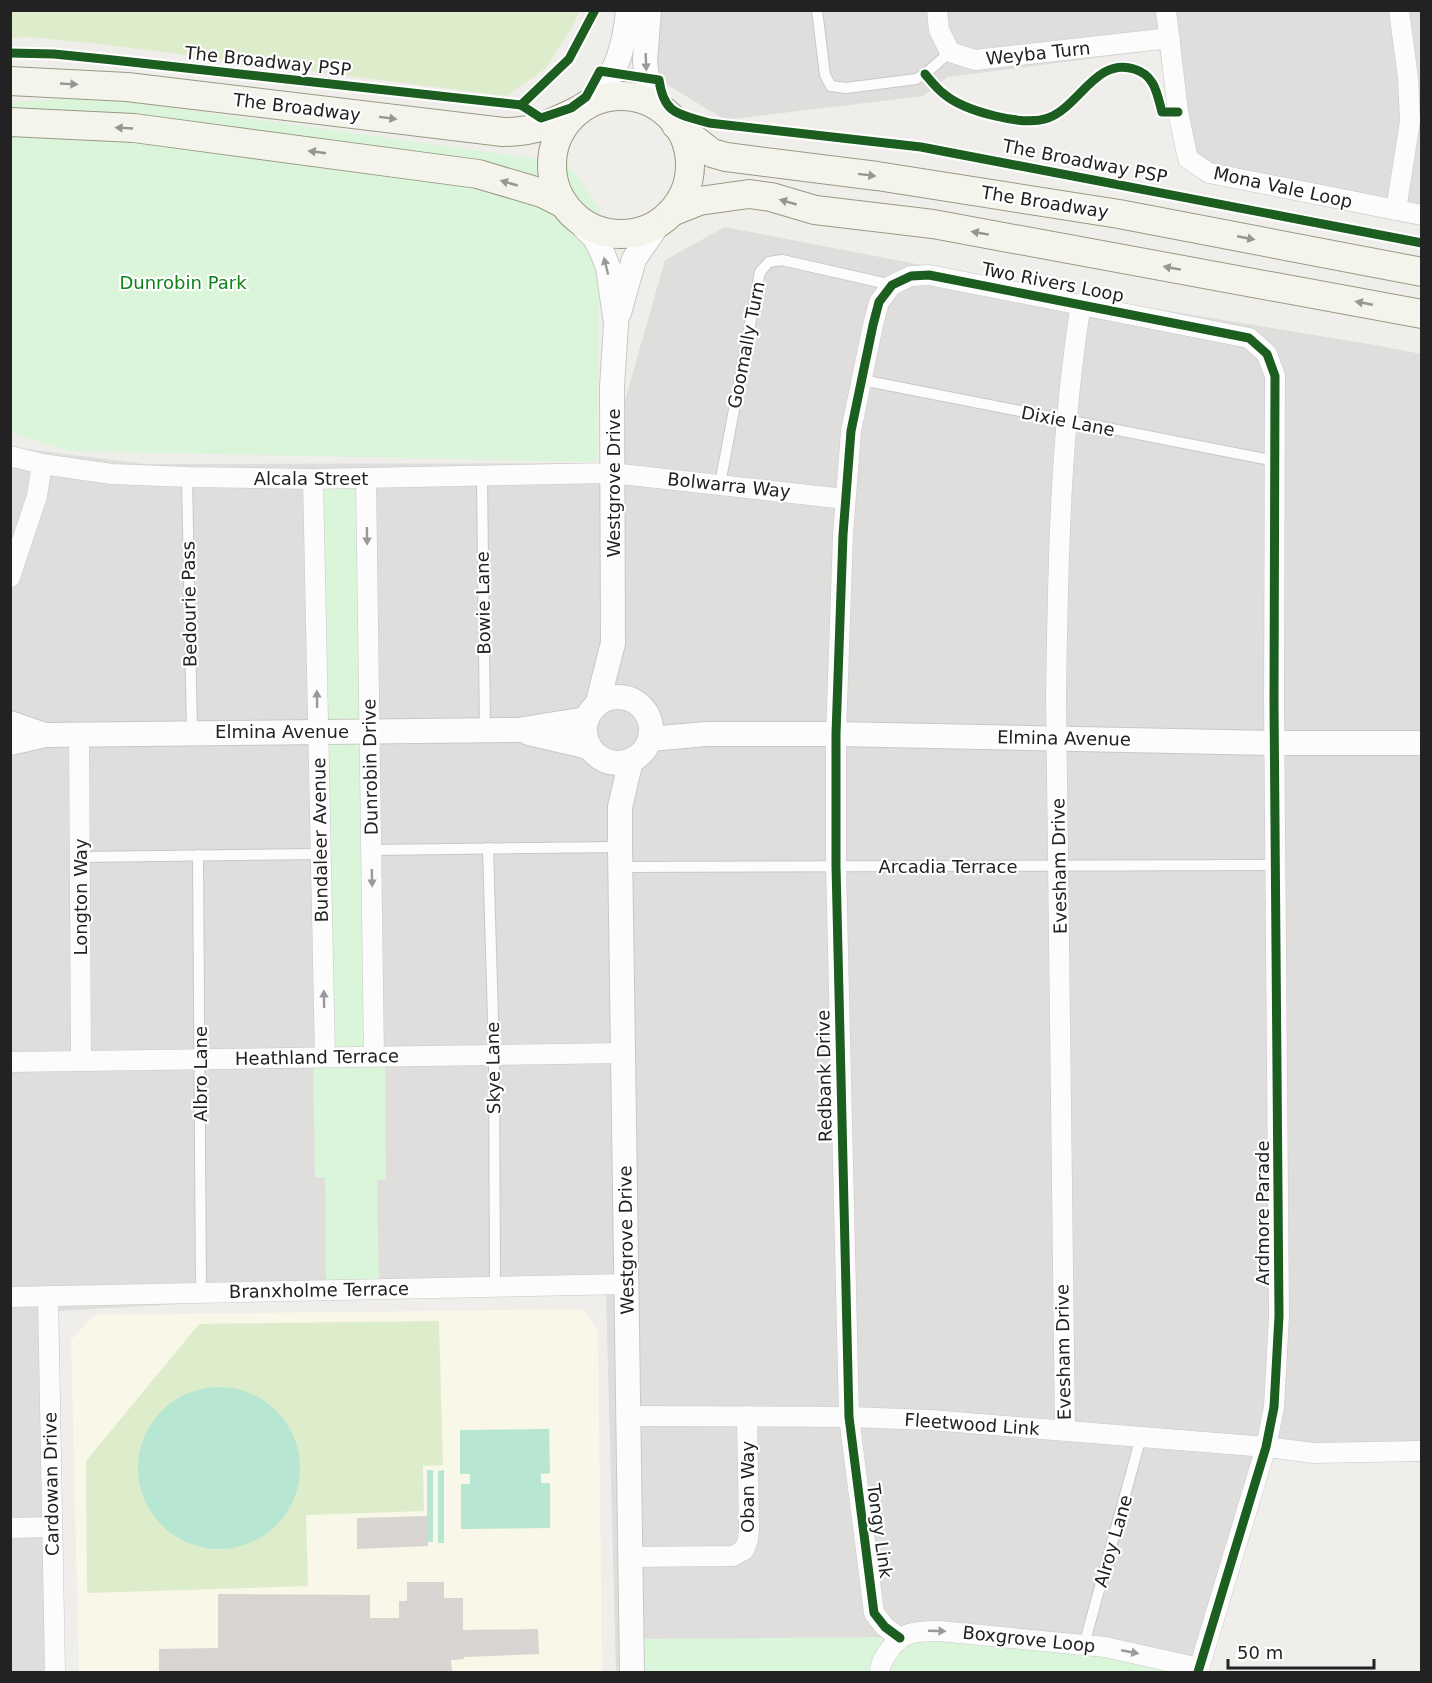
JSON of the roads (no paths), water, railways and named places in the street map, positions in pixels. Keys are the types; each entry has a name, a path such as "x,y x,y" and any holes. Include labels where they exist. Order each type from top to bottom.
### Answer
{"main road":[{"name":"The Broadway","path":"10,81 127,87 503,132 525,132 547,127 587,106"},
{"path":"567,209 558,196 551,174 552,151 561,130 587,106 617,94 640,98 669,117 688,146 690,169 686,192 667,217"},
{"name":"The Broadway","path":"669,117 712,153 726,157 878,176 1119,214 1422,272"},
{"path":"10,122 134,128 478,174 542,193 567,209 590,228 612,234 634,234 699,201 749,194 771,197 815,210 933,225 1422,314"}],"street":[{"path":"587,106 610,80 621,56 628,10"},
{"path":"650,10 646,51 647,78 669,117"},
{"path":"937,10 939,30 950,52"},
{"name":"Mona Vale Loop","path":"1167,10 1178,112 1188,159 1209,173 1422,215"},
{"path":"1396,210 1410,121 1408,78 1399,10"},
{"name":"Weyba Turn","path":"950,52 975,60 1170,38"},
{"name":"Westgrove Drive","path":"567,209 595,238 602,252 608,267 616,324 612,387 614,643 630,699"},
{"name":"Westgrove Drive","path":"616,324 634,259 667,217"},
{"name":"Two Rivers Loop","path":"892,285 911,276 929,275 1250,338 1266,354 1275,376 1276,743"},
{"path":"836,734 845,499 851,430 879,302 892,285"},
{"name":"Evesham Drive","path":"1065,1430 1057,738 1058,586 1066,421 1071,361 1081,304"},
{"name":"Alcala Street","path":"10,456 42,464 112,474 187,477 313,479 612,473"},
{"path":"10,577 37,496 42,464"},
{"name":"Bolwarra Way","path":"612,473 845,499"},
{"name":"Dunrobin Drive","path":"366,478 374,1057"},
{"name":"Bundaleer Avenue","path":"313,479 325,1057"},
{"name":"Westgrove Drive","path":"592,711 614,643"},
{"path":"619,696 630,699 645,711 650,729 646,748 631,760 621,763 596,753 584,730 592,711 608,698 619,696"},
{"name":"Elmina Avenue","path":"10,743 45,735 79,734 518,730 592,711"},
{"name":"Elmina Avenue","path":"10,723 45,735"},
{"name":"Elmina Avenue","path":"650,729 706,734 836,734 1276,743 1422,743"},
{"name":"Elmina Avenue","path":"518,730 596,753"},
{"name":"Longton Way","path":"79,734 81,1060"},
{"name":"Redbank Drive","path":"836,734 836,866 849,1417"},
{"name":"Ardmore Parade","path":"1199,1670 1266,1447 1274,1407 1280,1316 1276,743"},
{"name":"Westgrove Drive","path":"596,753 621,807"},
{"name":"Westgrove Drive","path":"631,760 621,807 620,857 632,1672"},
{"name":"Heathland Terrace","path":"10,1062 623,1053"},
{"name":"Branxholme Terrace","path":"10,1296 627,1284"},
{"name":"Cardowan Drive","path":"48,1296 55,1672"},
{"name":"Fleetwood Link","path":"629,1416 849,1417 931,1420 1266,1447 1314,1453 1422,1451"},
{"name":"Oban Way","path":"630,1557 733,1556 744,1550 748,1540 747,1416"},
{"name":"Tongy Link","path":"849,1417 874,1612 885,1628 900,1638"},
{"path":"10,1528 52,1527"},
{"name":"Boxgrove Loop","path":"900,1638 914,1632 939,1631 1084,1645 1150,1656 1199,1670"},
{"path":"880,1672 884,1658 900,1638"}],"lane":[{"path":"817,10 825,75 831,86 846,88 916,79 950,52"},
{"name":"Goomally Turn","path":"720,484 760,272 769,262 782,260 892,285"},
{"name":"Dixie Lane","path":"861,380 1275,461"},
{"name":"Bedourie Pass","path":"187,477 192,732"},
{"name":"Bowie Lane","path":"482,477 485,730"},
{"path":"371,850 488,848 620,857"},
{"name":"Skye Lane","path":"488,848 494,1054 495,1287"},
{"path":"80,857 321,854"},
{"name":"Albro Lane","path":"198,855 201,1293"},
{"name":"Arcadia Terrace","path":"620,857 836,866 1276,865"},
{"name":"Alroy Lane","path":"1084,1645 1141,1437"}],"park label":[{"name":"Dunrobin Park","path":"183,282"}]}
